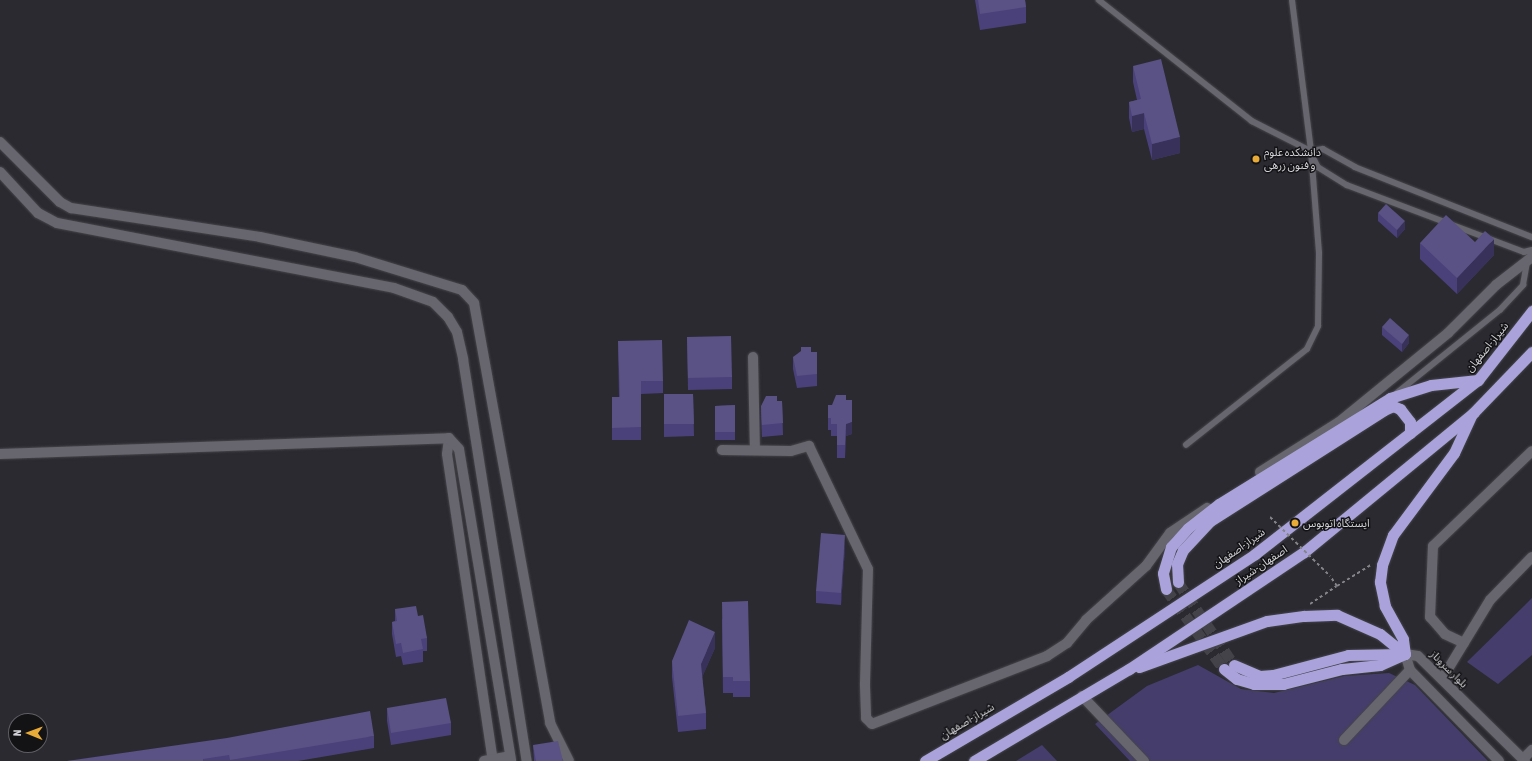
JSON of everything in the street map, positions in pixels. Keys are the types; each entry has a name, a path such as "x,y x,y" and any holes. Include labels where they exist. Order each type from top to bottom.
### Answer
{"highway":[{"name":"شیراز-اصفهان","path":"925,761 1068,677 1255,554 1478,380 1532,311"},
{"name":"اصفهان-شیراز","path":"974,761 1129,669 1304,552 1473,413 1532,352"},
{"path":"1166,589 1165,561 1188,528 1219,504 1390,398 1431,385 1478,380"},
{"path":"1178,582 1177,564 1182,550 1210,521 1384,410 1393,406 1400,409 1410,422 1410,433"},
{"path":"1405,654 1403,640 1385,606 1380,582 1382,565 1393,535 1454,453 1473,413"},
{"path":"1129,669 1267,621 1304,616 1337,615 1380,634 1405,654"},
{"path":"1229,667 1260,676 1273,675 1348,655 1405,654"}],"street":[{"path":"0,142 60,202 71,208 260,238 355,257 462,290 474,303 550,723 569,761"},
{"path":"0,172 38,213 57,223 394,288 433,302 448,317 457,332 463,359 527,761"},
{"path":"722,450 791,450 809,446 868,569 865,686 866,718 872,724 1047,656 1067,643 1106,600 1146,566 1170,533 1339,422 1448,333 1496,285 1530,260"},
{"path":"753,357 755,450"},
{"path":"0,454 449,438 459,449 510,759 490,760 447,454 449,438"},
{"path":"1464,643 1445,634 1430,617 1433,546 1532,452"},
{"path":"1442,679 1490,600 1532,557"},
{"path":"1405,654 1410,670 1499,761"},
{"name":"بلوار سروناز","path":"1405,654 1418,656 1523,760"},
{"path":"1344,740 1410,670"},
{"path":"1082,696 1144,761"},
{"path":"1523,760 1532,750"}],"lane":[{"path":"1099,0 1252,121 1311,151 1323,149 1355,167 1532,237"},
{"path":"1186,445 1307,349 1318,326 1319,253 1311,151 1292,0"},
{"path":"1311,151 1318,167 1347,185 1524,252 1532,250"},
{"path":"1390,398 1500,310 1522,285 1530,260"}],"path":[{"path":"1270,517 1330,576 1337,586"},
{"path":"1304,616 1310,604 1337,586 1370,565 1382,565"}],"shaded area":[{"path":"1532,598 1532,655 1498,684 1467,662"},
{"path":"1198,665 1241,689 1274,693 1344,676 1389,673 1415,685 1488,761 1130,761 1095,724 1147,686"},
{"path":"1042,745 1057,761 1016,761"}],"building":[{"path":"978,0 1025,0 1026,7 980,14"},
{"path":"1161,59 1180,137 1152,144 1144,113 1132,116 1129,102 1141,99 1133,66"},
{"path":"1386,204 1405,221 1397,230 1378,213"},
{"path":"1446,215 1475,242 1485,231 1494,239 1457,278 1420,243"},
{"path":"1390,318 1409,335 1402,344 1382,327"},
{"path":"731,336 732,377 688,378 687,337"},
{"path":"662,340 663,381 641,381 641,427 612,428 612,397 620,397 618,341"},
{"path":"801,347 811,347 811,352 817,352 817,374 797,376 793,357 801,351"},
{"path":"664,394 693,394 694,424 664,424"},
{"path":"836,395 846,395 846,400 852,400 852,422 846,424 845,445 837,445 837,424 831,424 831,418 828,418 828,405 832,405"},
{"path":"766,396 777,396 777,401 782,401 783,423 762,425 761,406"},
{"path":"735,405 735,432 715,432 715,406"},
{"path":"821,533 845,535 841,593 816,591"},
{"path":"748,601 750,681 733,681 733,677 723,677 722,602"},
{"path":"416,606 418,616 423,615 427,638 421,639 423,649 403,653 401,643 396,644 392,622 397,621 395,609"},
{"path":"689,620 715,632 701,664 706,713 678,716 672,661"},
{"path":"446,698 451,723 391,733 387,708"},
{"path":"370,711 374,736 230,760 229,755 203,759 203,761 67,761 227,738"},
{"path":"558,741 563,761 536,761 533,745"}],"tunnel":[{"path":"1178,582 1234,665"},
{"path":"1166,589 1224,669"}],"place":[{"name":"دانشکده علوم و فنون زرهی","path":"1256,159"},
{"name":"ایستگاه اتوبوس","path":"1295,523"}]}
